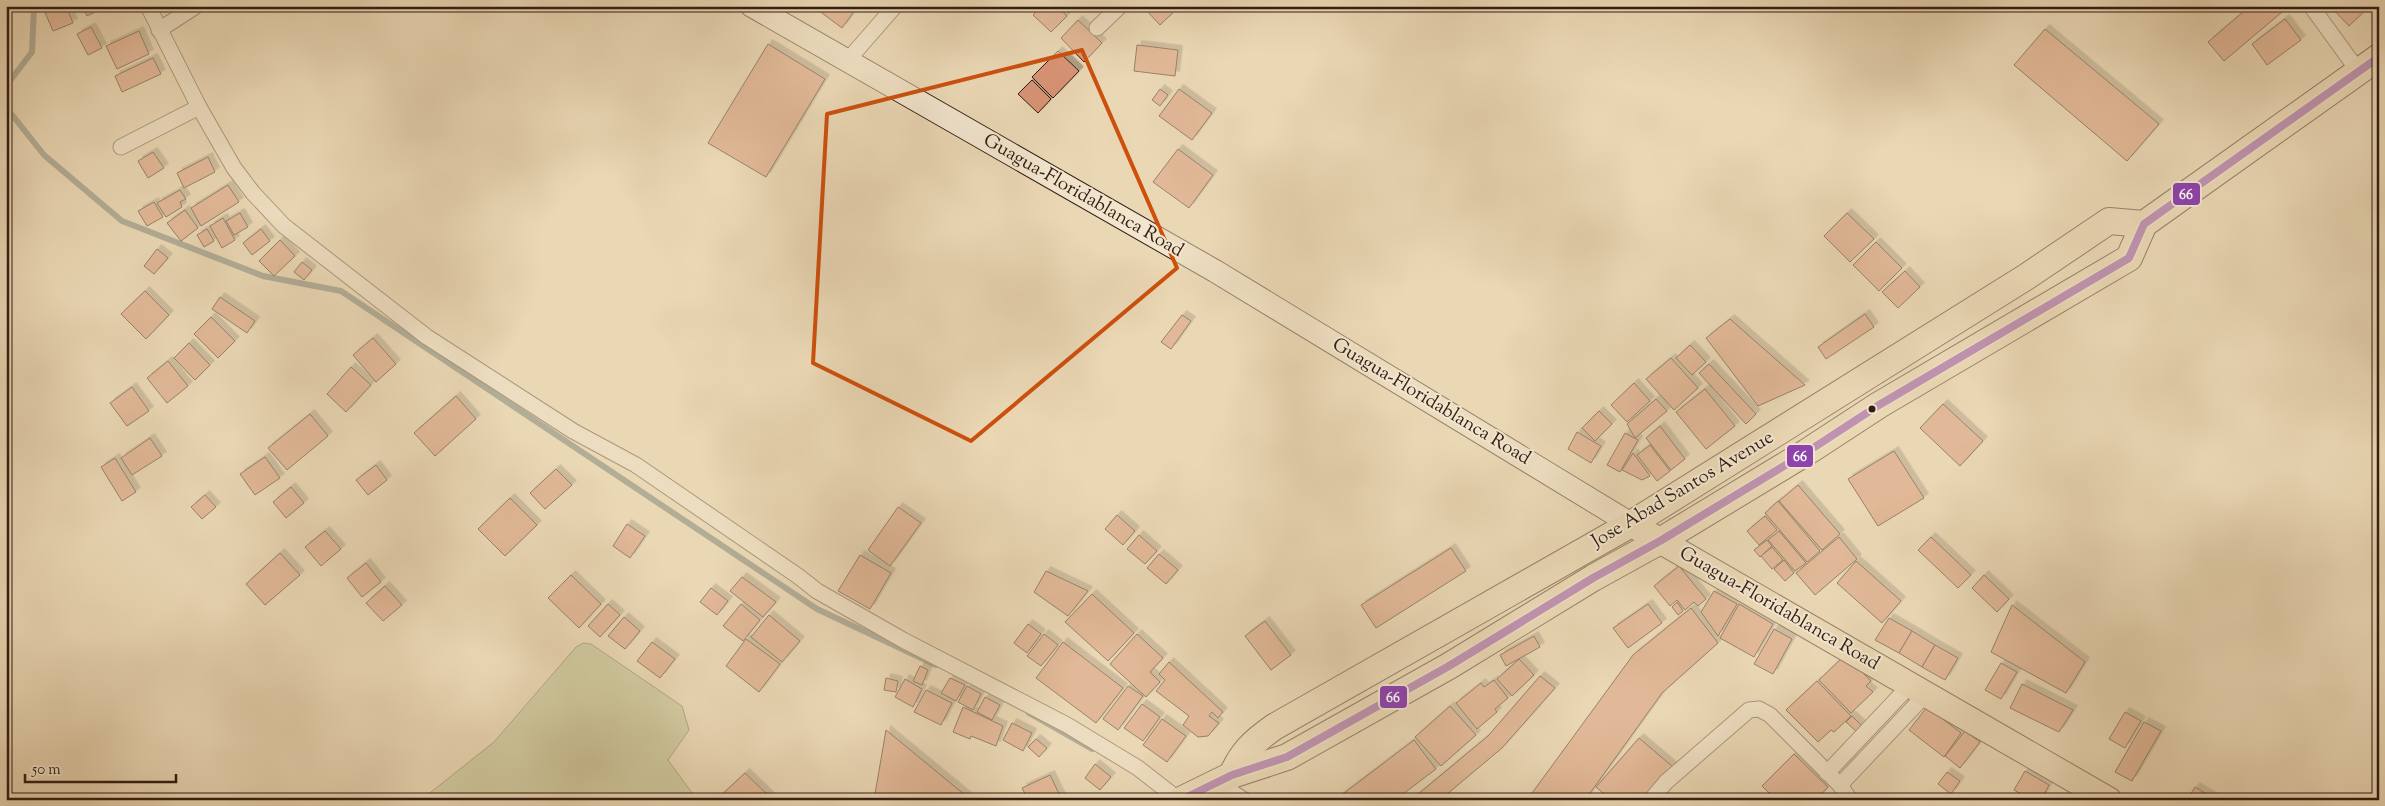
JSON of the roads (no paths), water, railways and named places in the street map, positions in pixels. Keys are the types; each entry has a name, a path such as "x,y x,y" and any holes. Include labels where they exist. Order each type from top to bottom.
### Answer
{"highway":[{"path":"2144,224 2369,65"},
{"name":"Jose Abad Santos Avenue","path":"1180,800 1224,779 1294,753 1449,666 1593,578 1660,541 1807,452 1879,405 2129,258 2144,224 2110,221 2026,277 1631,524 1274,727 1254,742 1224,779"}],"main road":[{"name":"Guagua-Floridablanca Road","path":"752,6 1215,271 1631,524 2109,800"}],"street":[{"path":"148,6 199,107 234,168 253,193 284,226 427,336 574,431 636,465 817,591 903,640 1067,725 1138,768 1180,800"},
{"path":"159,30 196,6"},
{"path":"848,60 895,6"},
{"path":"1097,28 1120,6"},
{"path":"2311,6 2369,65"},
{"path":"121,147 199,107"},
{"path":"1827,773 1919,689"},
{"path":"1840,785 1919,689"},
{"path":"1651,800 1666,782 1749,710 1759,709 1770,715 1840,785 1850,800"},
{"path":"1224,779 1244,800"}],"waterway":[{"path":"34,6 32,52 9,82 9,111 44,155 122,221 263,276 341,291 817,609 936,665"},
{"path":"1029,713 1092,749"}]}
